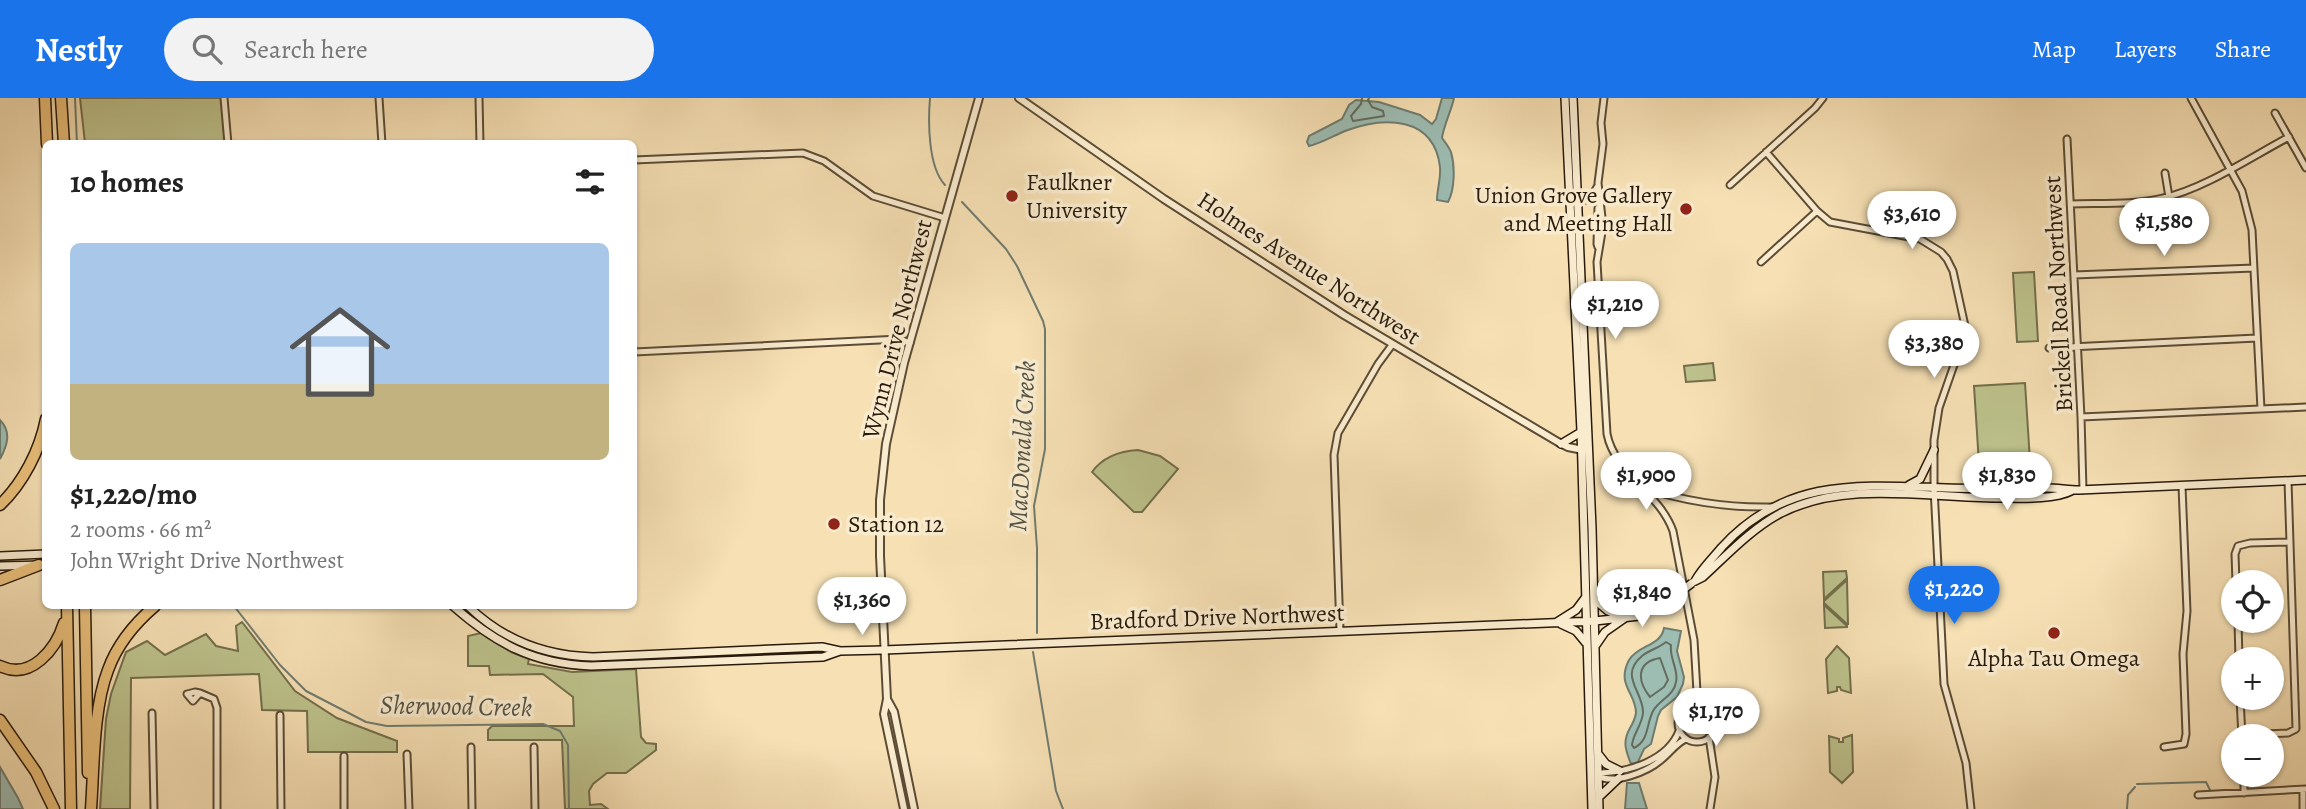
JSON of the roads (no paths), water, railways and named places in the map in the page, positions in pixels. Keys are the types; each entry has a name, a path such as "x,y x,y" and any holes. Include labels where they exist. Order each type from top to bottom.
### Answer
{"highway":[{"path":"45,98 47,140"},
{"path":"61,98 64,140"},
{"path":"0,505 24,475 42,430"},
{"path":"0,580 42,565"},
{"path":"0,666 6,669 23,669 48,655 60,637 67,609"},
{"path":"67,609 71,809"},
{"path":"85,609 89,809"},
{"path":"89,809 100,705 108,670 131,630 152,609"},
{"path":"0,720 36,772 54,809"}],"main road":[{"path":"1565,98 1577,226 1585,450 1586,597 1596,645 1598,753 1592,809"},
{"path":"1573,98 1581,432 1585,450 1595,600 1587,643 1594,776 1599,809"},
{"path":"1562,443 1581,432"},
{"path":"1904,487 1920,480 1934,450"},
{"path":"1591,621 1639,616 1703,577 1757,529 1800,505 1830,497 2001,490 2072,491 2306,480"},
{"path":"1694,582 1728,541 1751,522 1776,507 1807,495 1844,486 1904,487 1934,492"},
{"path":"0,556 42,554"},
{"path":"0,566 42,565"},
{"path":"1557,623 1576,610 1586,597"},
{"path":"1595,600 1608,611 1625,618"},
{"name":"Bradford Drive Northwest","path":"456,609 474,625 502,643 533,657 568,665 823,657 840,651"},
{"name":"Bradford Drive Northwest","path":"472,609 492,626 516,640 548,651 579,656 822,647 840,651 884,650 1591,621"},
{"path":"1596,645 1605,632 1625,618"},
{"path":"1557,623 1576,631 1587,643"},
{"path":"1598,753 1619,775 1599,797"}],"street":[{"path":"224,98 228,140"},
{"path":"379,98 382,140"},
{"path":"479,98 480,140"},
{"name":"Wynn Drive Northwest","path":"904,809 884,714 887,699 880,556 883,472 890,419 979,98"},
{"name":"Holmes Avenue Northwest","path":"1019,98 1164,198 1392,345 1562,443 1585,450"},
{"path":"1597,244 1601,244 1603,232 1603,209 1600,206 1598,183 1603,144 1601,123 1604,98"},
{"path":"1730,185 1823,98"},
{"path":"2190,98 2242,191 2252,230 2261,409"},
{"path":"2274,113 2306,168"},
{"path":"2071,204 2149,201 2169,197 2194,188 2289,137"},
{"name":"Brickell Road Northwest","path":"2067,139 2083,490"},
{"path":"637,160 803,152 824,161 860,189 880,199 945,218"},
{"path":"1766,152 1817,211 1835,225 1920,239 1941,252 1951,267 1960,295 1965,326 1939,408 1934,450 1934,492 1944,684 1966,763 1971,809"},
{"path":"2165,173 2169,197"},
{"path":"1577,195 1585,200 1590,199 1598,183"},
{"path":"1600,206 1597,261 1607,434 1616,458 1670,522 1694,640 1697,692 1702,705 1714,715 1714,729 1706,739 1694,741 1679,731"},
{"path":"1761,262 1817,211"},
{"path":"1577,226 1597,223 1603,217"},
{"path":"1597,223 1603,232"},
{"path":"1577,226 1592,231 1597,244"},
{"path":"2074,275 2254,268"},
{"path":"2049,348 2257,338"},
{"path":"637,352 900,339 910,343"},
{"path":"1340,631 1334,454 1338,433 1392,345"},
{"path":"2081,417 2306,407"},
{"path":"2284,733 2296,729 2288,481"},
{"path":"2164,747 2184,744 2186,734 2183,654 2187,611 2182,486"},
{"path":"1642,488 1669,497 1716,506 1776,507"},
{"path":"1657,505 1669,497"},
{"path":"2236,570 2235,554 2238,546 2290,542"},
{"path":"1619,775 1658,755 1677,736 1681,712 1693,704 1697,692"},
{"path":"200,693 214,699 217,708 217,809"},
{"name":"Wynn Drive Northwest","path":"887,699 894,712 914,809"},
{"path":"1693,704 1702,705"},
{"path":"152,713 154,809"},
{"path":"280,715 281,809"},
{"path":"1594,776 1601,773 1619,775 1643,771 1660,761 1686,738"},
{"path":"1706,739 1713,758 1715,777 1710,809"},
{"path":"471,747 472,809"},
{"path":"534,747 535,809"},
{"path":"407,754 409,809"},
{"path":"344,756 344,809"},
{"path":"2244,787 2244,793"},
{"path":"2198,795 2304,790 2303,809"}],"water":[{"path":"1442,98 1454,98 1442,138 1451,152 1453,164 1453,184 1448,202 1437,200 1440,167 1436,150 1418,129 1391,122 1375,123 1345,131 1314,145 1309,146 1307,142 1309,136 1342,119 1349,105 1356,100 1379,102 1420,115 1432,124"},
{"path":"0,420 6,429 7,439 0,459"},
{"path":"1664,628 1681,631 1677,651 1684,677 1683,684 1677,697 1661,710 1651,744 1644,749 1638,762 1631,764 1625,742 1636,713 1626,682 1626,669 1633,655 1659,638"},
{"path":"0,767 18,798 23,809 0,809"},
{"path":"1627,783 1639,783 1647,809 1625,809"}],"waterway":[{"name":"Sherwood Creek","path":"75,98 77,140"},
{"name":"MacDonald Creek","path":"930,98 929,131 932,156 939,177 945,185"},
{"name":"MacDonald Creek","path":"962,202 1006,249 1017,266 1045,329 1045,449 1034,506 1037,633"},
{"name":"Sherwood Creek","path":"236,609 280,665 306,691 366,722 387,726 543,724 560,731 568,745 569,809"},
{"name":"MacDonald Creek","path":"1033,652 1056,791 1063,809"},
{"path":"2137,784 2206,782 2210,790"},
{"path":"2127,809 2128,795 2135,787"}],"place":[{"name":"Faulkner University","path":"1012,196"},
{"name":"Union Grove Gallery and Meeting Hall","path":"1686,209"},
{"name":"Station 12","path":"834,524"},
{"name":"Alpha Tau Omega","path":"2054,633"}]}
